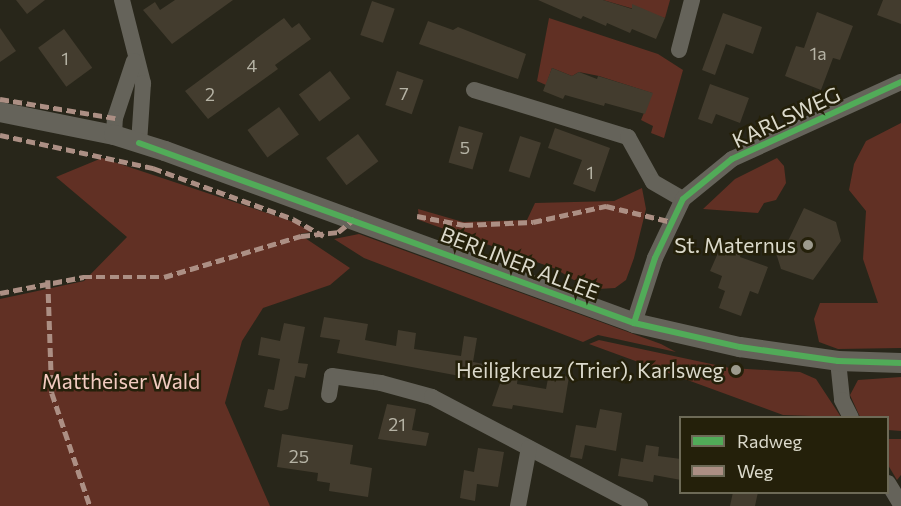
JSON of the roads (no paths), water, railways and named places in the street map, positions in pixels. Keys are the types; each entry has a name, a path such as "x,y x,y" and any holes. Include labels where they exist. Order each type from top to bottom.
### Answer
{"street":[{"path":"122,0 134,61 143,83 139,143"},
{"path":"679,50 692,0"},
{"path":"114,135 115,118 134,61"},
{"name":"KARLSWEG","path":"634,323 655,258 682,199 732,159 901,82"},
{"path":"474,90 628,137 653,182 682,199"},
{"name":"BERLINER ALLEE","path":"0,112 114,135 139,143 634,323 740,347 838,361 901,363"},
{"path":"838,361 842,400 850,416"},
{"path":"329,395 332,376 381,383 432,397 640,506"},
{"path":"518,506 529,448"},
{"path":"889,485 901,505"}],"place":[{"name":"St. Maternus","path":"808,245"},
{"name":"Heiligkreuz (Trier), Karlsweg","path":"736,370"}],"park label":[{"name":"Mattheiser Wald","path":"121,381"}]}
